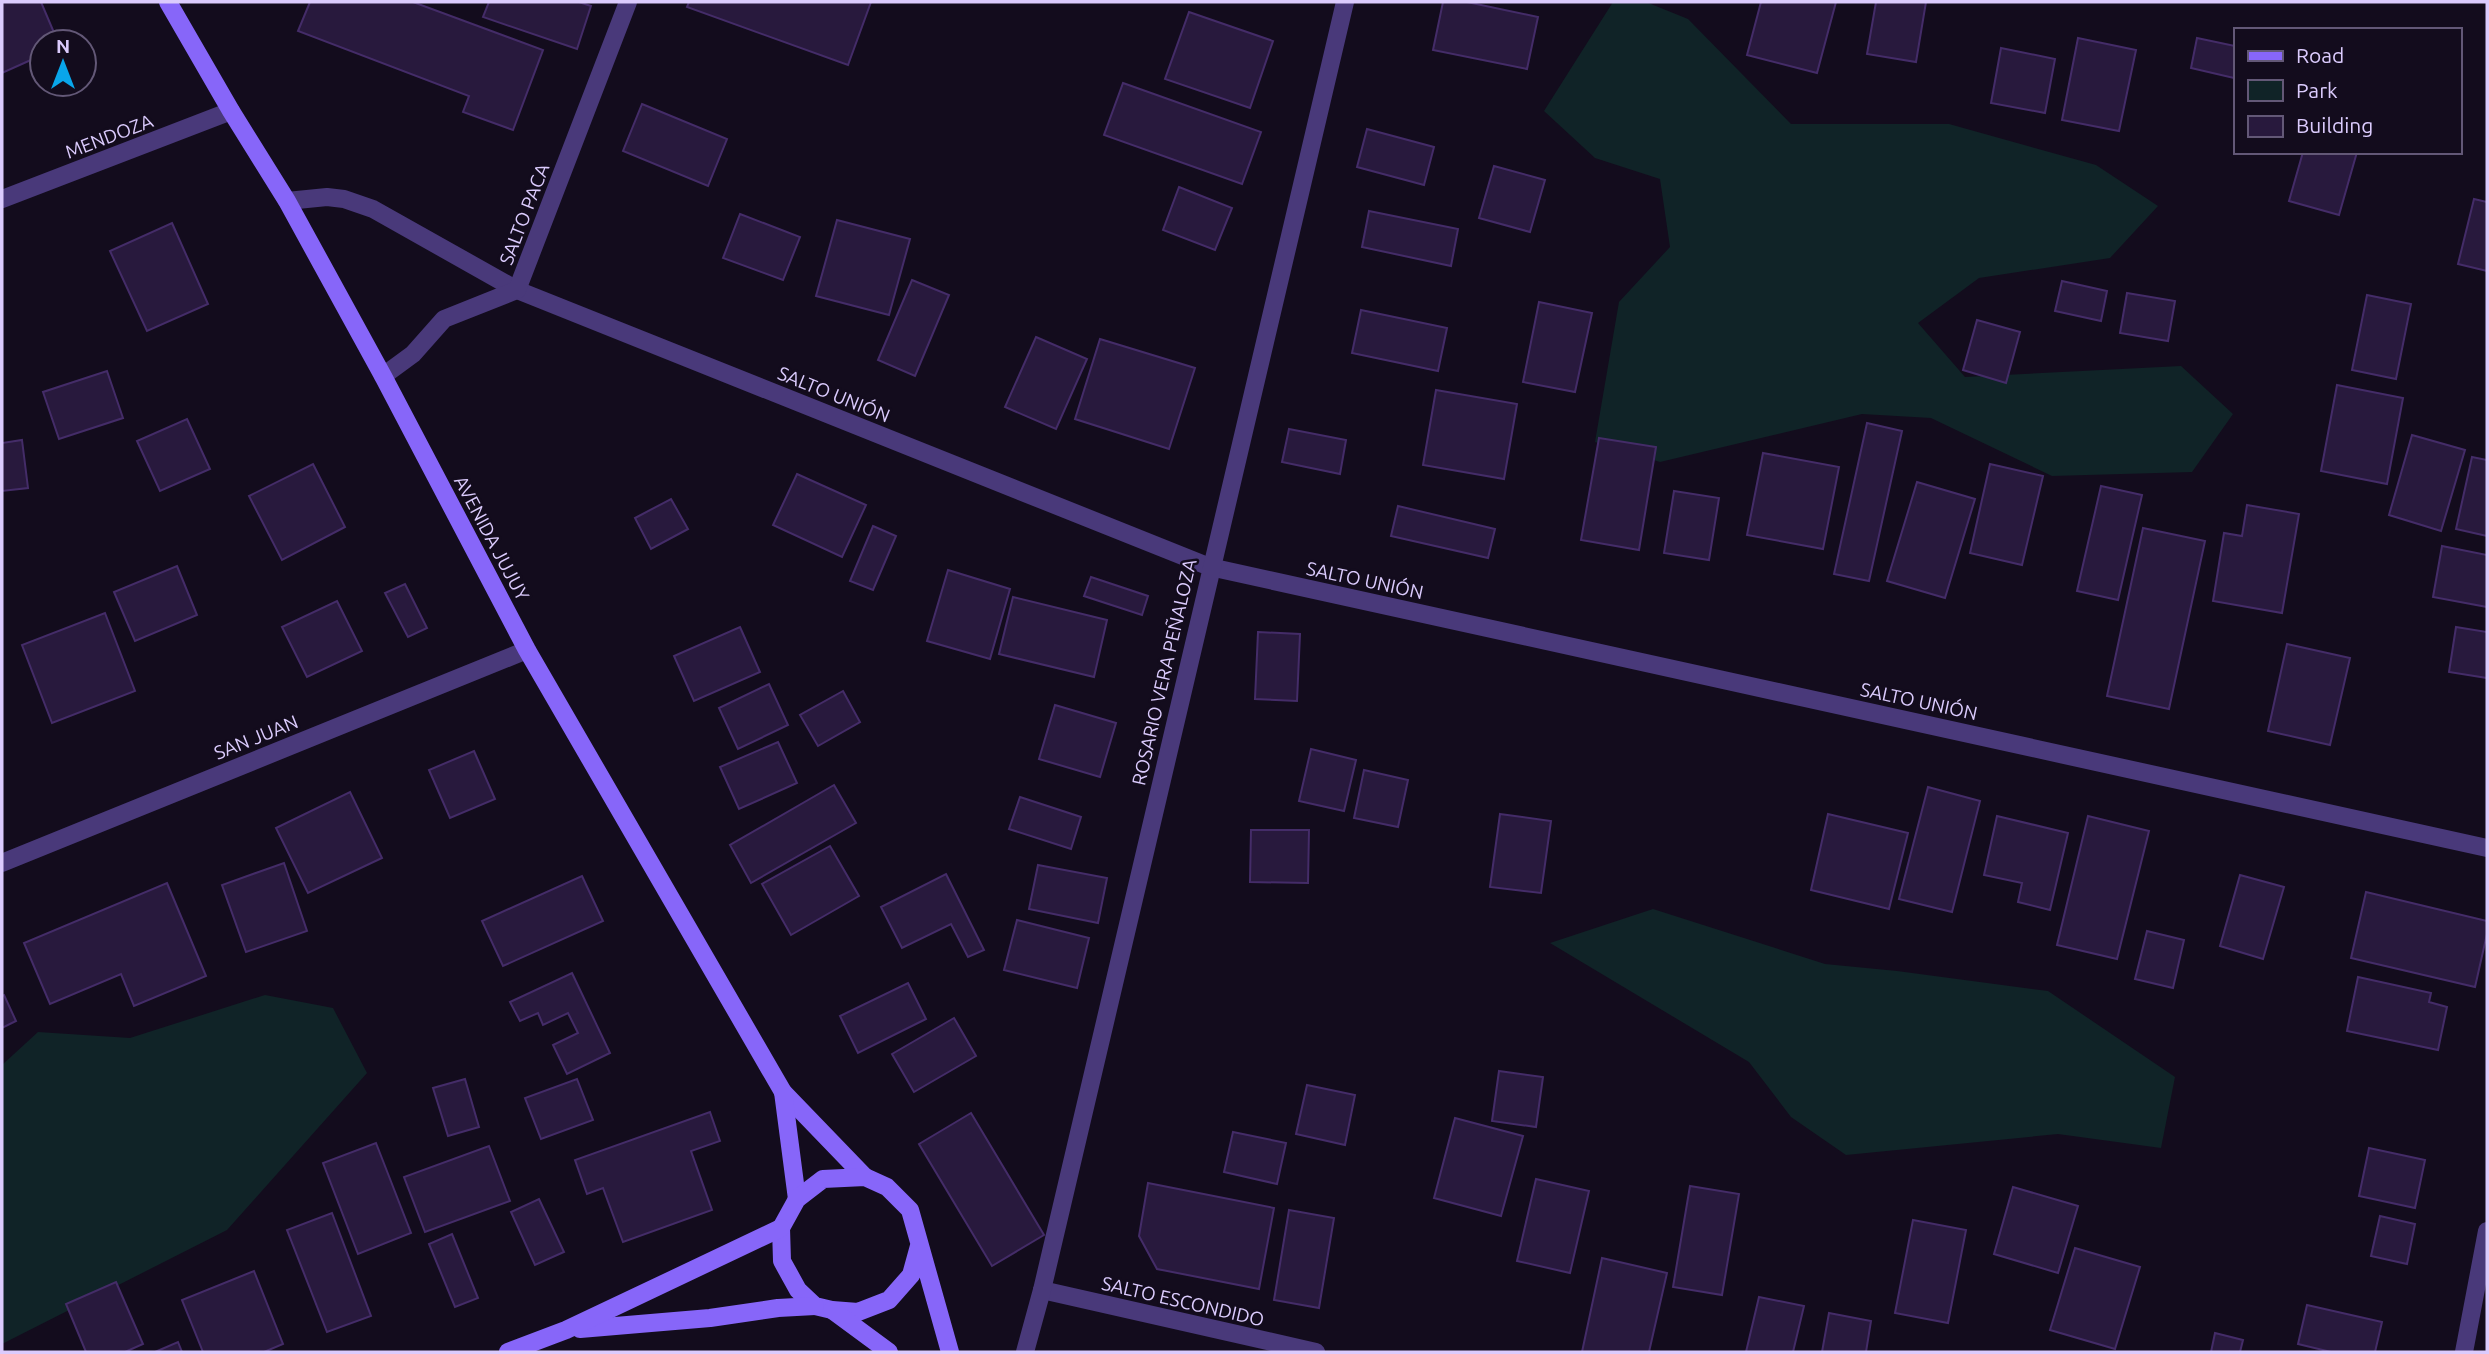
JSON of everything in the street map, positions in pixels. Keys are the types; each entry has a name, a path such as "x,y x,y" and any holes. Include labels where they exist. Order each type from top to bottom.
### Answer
{"street":[{"name":"AVENIDA JUJUY","path":"168,2 287,201 383,376 527,650 783,1092 865,1177"},
{"name":"SALTO PACA","path":"383,376 413,354 444,319 517,290 628,2"},
{"name":"ROSARIO VERA PEÑALOZA","path":"1025,1352 1042,1290 1345,2"},
{"name":"MENDOZA","path":"2,199 231,111"},
{"name":"SALTO UNIÓN","path":"287,201 327,197 344,199 373,209 517,290 1210,567 2487,848"},
{"name":"SAN JUAN","path":"2,863 527,650"},
{"name":"AVENIDA JUJUY","path":"783,1092 797,1199"},
{"path":"889,1352 798,1290 782,1261 781,1228 797,1199 823,1180 865,1177 887,1186 910,1210 950,1352"},
{"path":"508,1352 566,1330 781,1228"},
{"path":"2464,1352 2487,1231"},
{"path":"566,1330 710,1318 778,1308 823,1308 858,1312 889,1300 911,1275 919,1246"},
{"name":"SALTO ESCONDIDO","path":"1042,1290 1316,1352"}],"green space":[{"path":"1613,2 1646,2 1688,19 1791,124 1949,124 2096,165 2158,206 2110,258 1979,278 1918,323 1965,377 2181,366 2233,414 2192,472 2052,476 1931,418 1862,414 1660,462 1595,442 1619,302 1670,247 1660,179 1595,158 1544,111"},
{"path":"1653,909 1825,964 2048,991 2175,1077 2161,1148 2058,1134 1846,1155 1791,1117 1749,1062 1550,943"},
{"path":"265,995 333,1008 367,1073 227,1230 2,1344 2,1065 38,1032 130,1038"}],"building":[{"path":"2,2 41,2 52,28 28,28 28,61 2,73"},
{"path":"310,2 413,2 543,50 513,130 463,112 469,96 298,31"},
{"path":"489,2 579,2 591,6 577,49 483,17"},
{"path":"689,2 871,2 848,65 687,7"},
{"path":"1443,2 1467,2 1538,17 1527,69 1433,50"},
{"path":"1761,2 1836,2 1817,73 1747,55"},
{"path":"1876,2 1926,2 1916,62 1867,54"},
{"path":"1189,12 1273,41 1250,108 1165,79"},
{"path":"2078,38 2136,50 2119,131 2062,120"},
{"path":"2197,38 2234,46 2234,78 2191,68"},
{"path":"2001,48 2055,59 2045,113 1991,103"},
{"path":"1123,83 1261,132 1242,184 1104,135"},
{"path":"642,104 727,139 708,186 623,151"},
{"path":"1367,129 1434,147 1424,185 1357,167"},
{"path":"2302,154 2356,154 2339,215 2289,201"},
{"path":"1494,166 1545,180 1530,232 1479,218"},
{"path":"1179,187 1232,208 1215,250 1163,230"},
{"path":"2474,199 2487,202 2487,271 2458,264"},
{"path":"1369,211 1458,229 1451,266 1362,247"},
{"path":"740,214 800,237 783,280 723,258"},
{"path":"837,220 910,239 889,315 816,296"},
{"path":"172,223 208,304 147,331 110,251"},
{"path":"912,280 949,295 915,376 878,360"},
{"path":"2062,281 2107,291 2101,321 2055,311"},
{"path":"2127,293 2175,301 2168,341 2120,333"},
{"path":"2367,295 2411,304 2396,379 2352,370"},
{"path":"1539,302 1592,313 1575,392 1523,382"},
{"path":"1361,310 1447,328 1438,371 1352,353"},
{"path":"1977,320 2020,332 2006,383 1963,370"},
{"path":"1036,337 1087,359 1056,429 1005,407"},
{"path":"1100,339 1195,368 1169,449 1075,419"},
{"path":"107,371 123,418 59,439 43,392"},
{"path":"2337,385 2403,398 2387,484 2321,471"},
{"path":"1436,390 1517,404 1504,479 1423,465"},
{"path":"187,419 210,469 160,491 137,441"},
{"path":"1867,423 1902,431 1869,581 1834,574"},
{"path":"1289,429 1346,440 1340,474 1282,462"},
{"path":"2412,435 2465,450 2441,531 2389,515"},
{"path":"1599,438 1656,447 1639,550 1581,540"},
{"path":"22,440 28,488 2,491 2,443"},
{"path":"1763,453 1839,467 1823,549 1747,535"},
{"path":"2472,457 2487,460 2487,536 2456,529"},
{"path":"313,464 345,527 282,560 249,496"},
{"path":"1990,464 2043,476 2022,565 1970,553"},
{"path":"797,474 866,505 842,557 773,525"},
{"path":"1917,482 1975,499 1945,598 1887,581"},
{"path":"2101,486 2142,495 2118,600 2077,591"},
{"path":"1674,491 1719,498 1709,560 1664,553"},
{"path":"671,499 688,529 651,549 635,518"},
{"path":"2247,505 2299,514 2282,613 2213,601 2224,533 2242,536"},
{"path":"1398,506 1495,529 1488,558 1391,536"},
{"path":"873,526 896,536 873,590 850,581"},
{"path":"2143,528 2205,541 2169,709 2107,696"},
{"path":"2442,546 2487,555 2487,607 2433,597"},
{"path":"177,566 197,615 135,641 114,592"},
{"path":"948,570 1010,589 990,659 927,641"},
{"path":"1091,577 1148,596 1142,615 1084,596"},
{"path":"405,584 427,628 408,637 385,593"},
{"path":"1013,597 1107,620 1094,677 999,654"},
{"path":"337,601 362,651 307,677 282,627"},
{"path":"105,613 135,691 52,723 22,645"},
{"path":"740,627 760,672 694,701 674,656"},
{"path":"2456,627 2487,632 2487,678 2449,672"},
{"path":"1258,632 1300,634 1297,701 1255,699"},
{"path":"2287,644 2350,658 2330,745 2268,731"},
{"path":"769,684 788,725 738,749 719,708"},
{"path":"843,691 860,722 818,746 800,715"},
{"path":"1055,705 1116,723 1100,777 1039,759"},
{"path":"778,742 797,783 739,809 720,767"},
{"path":"1311,749 1356,760 1344,811 1299,801"},
{"path":"474,751 495,799 450,818 429,770"},
{"path":"1364,770 1408,780 1398,827 1354,818"},
{"path":"834,785 856,823 751,883 730,845"},
{"path":"1928,787 1980,801 1952,912 1899,899"},
{"path":"350,792 382,858 308,893 276,828"},
{"path":"1020,797 1081,817 1071,849 1009,829"},
{"path":"1500,814 1551,821 1541,893 1490,887"},
{"path":"1828,814 1908,833 1889,909 1811,890"},
{"path":"1997,816 2068,833 2050,910 2018,902 2022,883 1984,875"},
{"path":"2088,816 2149,831 2117,959 2057,945"},
{"path":"1251,830 1309,830 1308,883 1250,882"},
{"path":"830,846 859,896 791,935 762,884"},
{"path":"284,863 307,931 246,952 222,885"},
{"path":"1038,865 1107,878 1098,923 1029,909"},
{"path":"946,874 984,950 968,957 951,924 902,948 881,907"},
{"path":"2240,875 2284,887 2263,959 2220,946"},
{"path":"582,876 603,921 503,966 482,921"},
{"path":"167,883 206,976 134,1006 121,974 50,1004 24,943"},
{"path":"2366,892 2487,921 2487,934 2475,987 2351,958"},
{"path":"1017,920 1089,938 1077,988 1004,970"},
{"path":"2147,931 2184,940 2173,988 2135,979"},
{"path":"572,973 610,1053 567,1074 553,1045 578,1033 568,1013 543,1025 538,1013 520,1021 510,1002"},
{"path":"2358,977 2431,993 2429,1002 2447,1007 2438,1050 2347,1031"},
{"path":"908,983 926,1019 858,1053 840,1016"},
{"path":"4,995 16,1021 2,1028 2,996"},
{"path":"954,1018 976,1056 914,1092 892,1054"},
{"path":"1499,1071 1543,1077 1536,1127 1492,1121"},
{"path":"465,1079 479,1127 448,1136 433,1088"},
{"path":"577,1079 593,1120 541,1139 525,1098"},
{"path":"1307,1085 1355,1095 1345,1145 1296,1134"},
{"path":"710,1112 720,1141 691,1151 712,1210 623,1242 603,1188 587,1194 575,1160"},
{"path":"971,1113 1044,1235 992,1266 919,1144"},
{"path":"1455,1118 1523,1136 1501,1216 1434,1198"},
{"path":"1233,1132 1286,1143 1277,1184 1224,1172"},
{"path":"376,1143 411,1233 358,1254 323,1163"},
{"path":"489,1146 510,1201 425,1232 404,1177"},
{"path":"2369,1148 2425,1160 2415,1208 2359,1196"},
{"path":"1536,1179 1589,1191 1570,1273 1517,1261"},
{"path":"1148,1183 1274,1208 1259,1289 1157,1269 1139,1236"},
{"path":"1690,1186 1739,1194 1722,1295 1673,1287"},
{"path":"2013,1187 2078,1206 2058,1273 1994,1254"},
{"path":"539,1199 564,1252 535,1265 511,1212"},
{"path":"1289,1210 1334,1218 1319,1308 1274,1300"},
{"path":"332,1213 371,1316 327,1332 287,1230"},
{"path":"2380,1216 2415,1224 2407,1264 2371,1256"},
{"path":"1913,1220 1966,1230 1948,1323 1895,1313"},
{"path":"452,1234 478,1298 455,1307 429,1244"},
{"path":"2075,1248 2140,1267 2115,1349 2050,1330"},
{"path":"1602,1258 1667,1273 1649,1352 1582,1352"},
{"path":"254,1271 283,1344 264,1352 203,1352 182,1300"},
{"path":"116,1282 143,1344 125,1352 86,1352 66,1304"},
{"path":"1759,1297 1804,1306 1793,1352 1746,1352"},
{"path":"2307,1305 2382,1322 2375,1352 2331,1352 2298,1344"},
{"path":"1829,1313 1871,1321 1866,1352 1822,1352"},
{"path":"2215,1333 2243,1340 2240,1352 2211,1352"},
{"path":"178,1342 182,1352 155,1352"}]}
